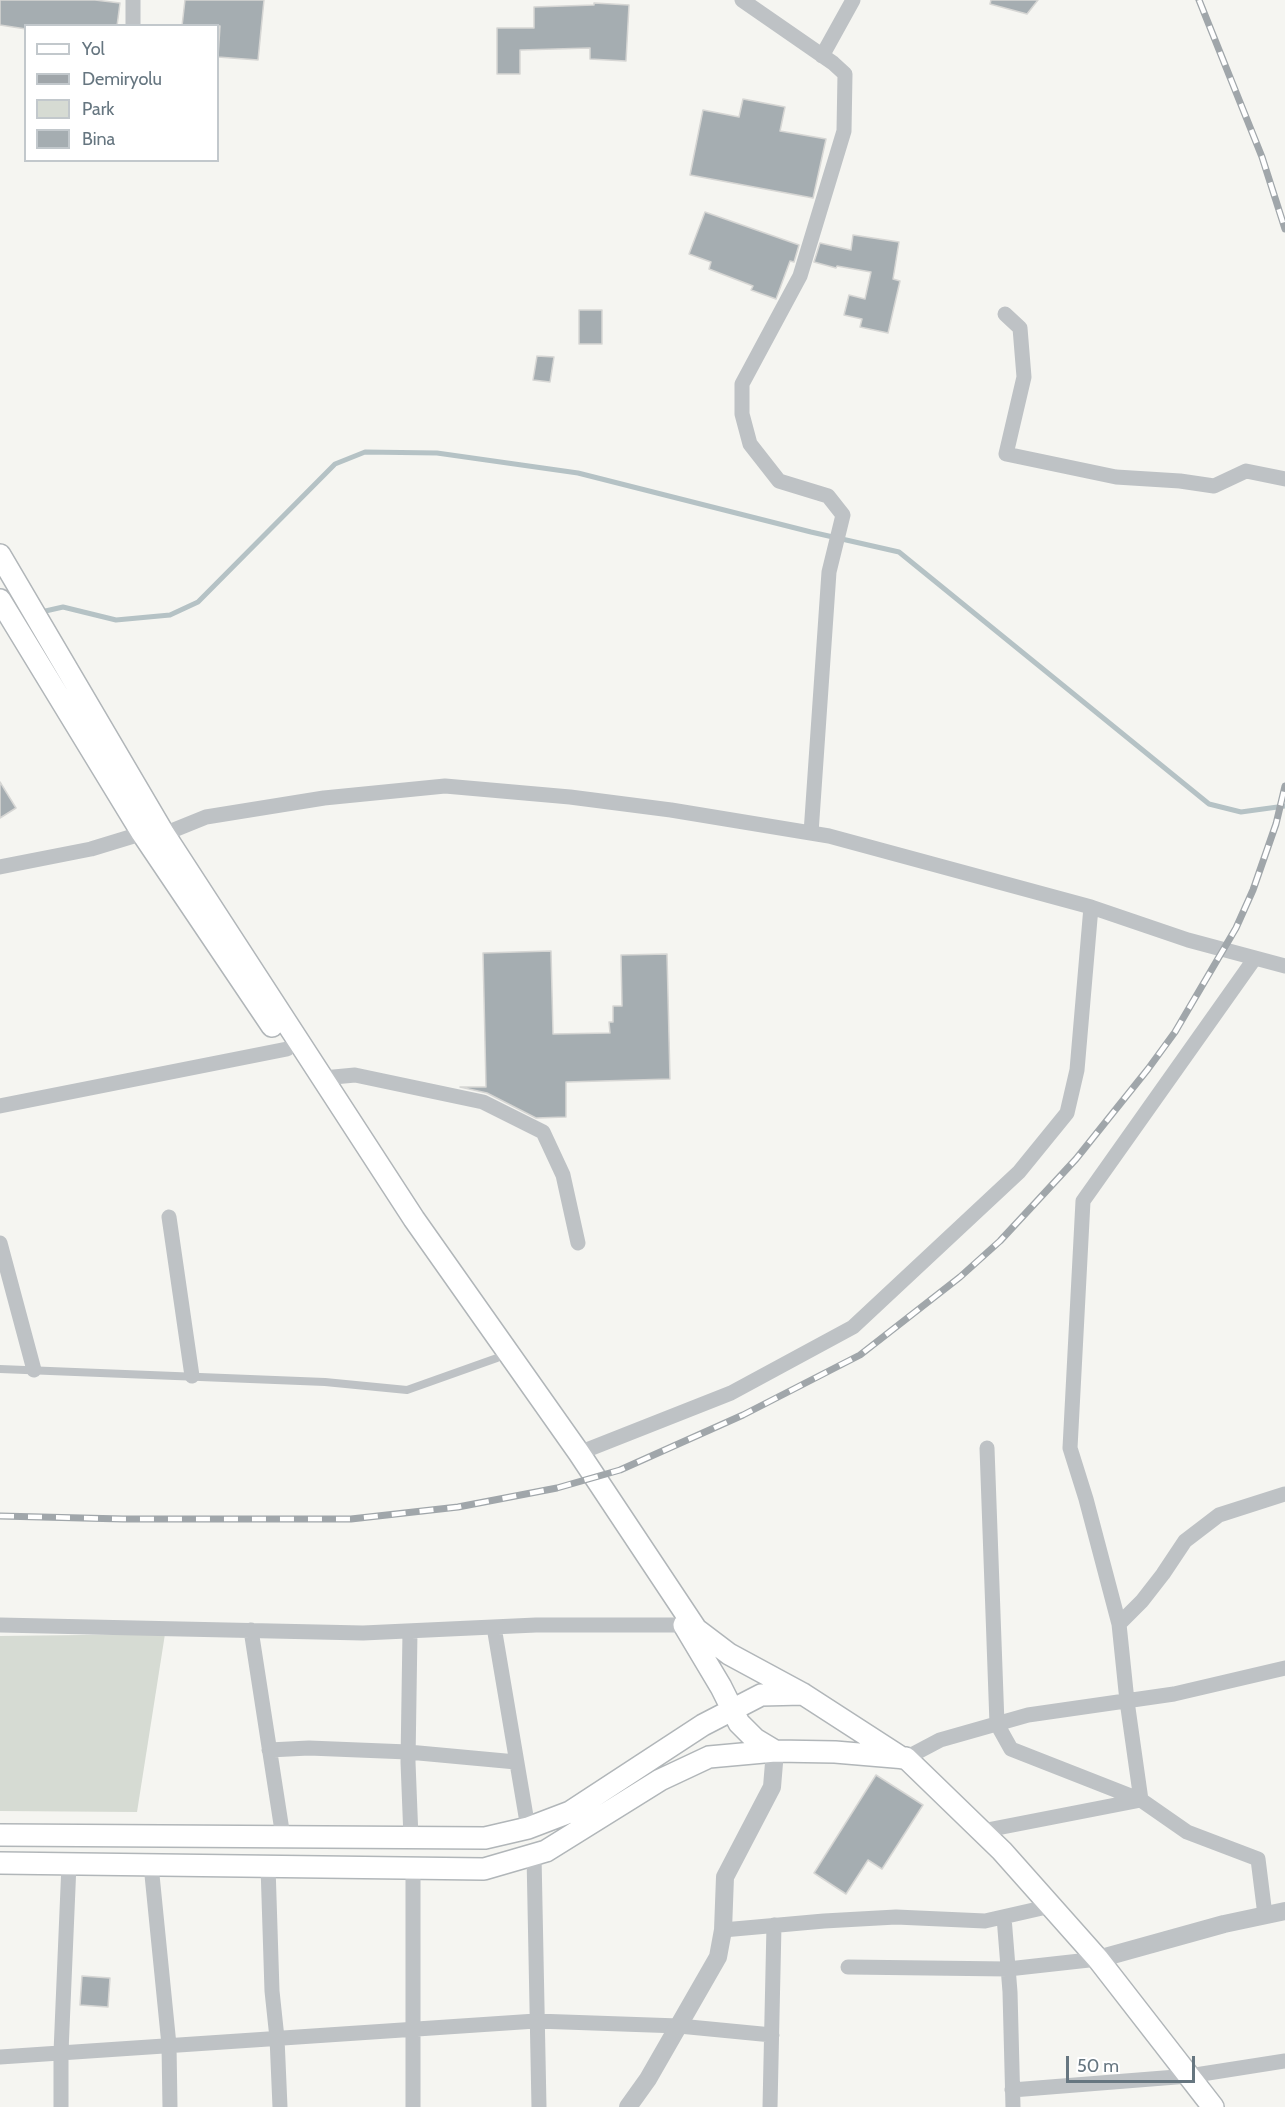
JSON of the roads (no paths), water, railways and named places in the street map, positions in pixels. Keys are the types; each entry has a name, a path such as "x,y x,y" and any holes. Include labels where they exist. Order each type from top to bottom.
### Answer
{"main road":[{"path":"2,558 164,834 414,1219 579,1453 696,1629 729,1654 803,1694 904,1758 982,1831 1098,1959 1213,2107"},
{"path":"0,600 142,833 497,1358 684,1625 721,1687 739,1723 755,1739 775,1751"},
{"path":"0,1835 484,1838 528,1828 570,1812 703,1725 761,1695 803,1694"},
{"path":"0,1863 483,1869 546,1851 660,1780 709,1757 775,1751 836,1752 904,1758"}],"street":[{"path":"133,0 133,24"},
{"path":"742,0 845,74 844,131 800,276 742,384 742,414 750,444 779,481 828,496 843,515 829,572 811,833"},
{"path":"822,56 853,0"},
{"path":"1005,314 1020,328 1024,376 1006,454 1116,477 1180,481 1214,486 1246,471 1285,479"},
{"path":"0,867 91,849 150,831 164,834 206,817 324,798 445,786 570,797 671,810 828,836 1091,907 1188,940 1285,966"},
{"path":"579,1453 731,1393 853,1327 1018,1172 1067,1113 1077,1070 1091,907"},
{"path":"1141,1800 1119,1624 1070,1448 1083,1201 1255,958"},
{"path":"0,1106 287,1049"},
{"path":"323,1078 355,1075 483,1102 543,1132 563,1175 578,1243"},
{"path":"169,1217 192,1376"},
{"path":"0,1243 33,1370"},
{"path":"987,1448 997,1724 1011,1749 1141,1800 1187,1832 1258,1859 1264,1915"},
{"path":"1119,1624 1142,1601 1185,1541 1219,1515 1285,1494"},
{"path":"0,1625 363,1633 536,1625 684,1625"},
{"path":"494,1627 528,1828"},
{"path":"251,1630 283,1837"},
{"path":"410,1631 408,1752 411,1838"},
{"path":"904,1758 940,1740 1028,1715 1174,1694 1285,1668"},
{"path":"269,1750 309,1748 408,1752 516,1762"},
{"path":"628,2107 648,2079 718,1957 723,1930 725,1877 772,1787 775,1751"},
{"path":"982,1831 1141,1800"},
{"path":"534,1855 539,2107"},
{"path":"61,2107 61,2052 69,1864"},
{"path":"151,1865 169,2045 170,2107"},
{"path":"268,1866 272,1991 280,2107"},
{"path":"413,1868 414,2107"},
{"path":"723,1930 896,1917 985,1921 1051,1906"},
{"path":"848,1967 1008,1969 1098,1959 1224,1923 1285,1911"},
{"path":"1004,1917 1008,1969 1012,2107"},
{"path":"770,2107 774,1925"},
{"path":"0,2056 536,2020 679,2026 772,2035"},
{"path":"1012,2090 1189,2076 1285,2061"}],"lane":[{"path":"0,1369 325,1382 407,1390 497,1358"}],"waterway":[{"path":"41,612 63,607 116,620 170,615 198,602 335,464 365,452 437,453 578,473 899,552 1209,804 1241,812 1285,806"}],"railway":[{"path":"1199,0 1262,157 1285,229"},
{"path":"0,1516 123,1519 351,1519 458,1507 557,1488 620,1470 743,1415 860,1355 960,1277 1000,1241 1076,1159 1148,1069 1175,1032 1236,928 1253,890 1276,824 1285,786"}]}
